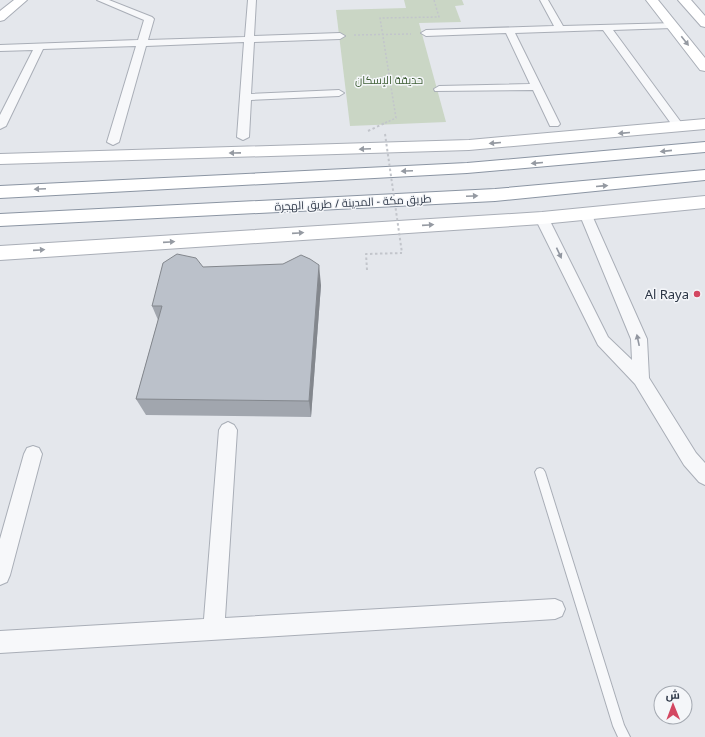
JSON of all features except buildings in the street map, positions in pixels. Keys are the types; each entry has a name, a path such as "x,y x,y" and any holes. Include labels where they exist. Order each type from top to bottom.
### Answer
{"main road":[{"path":"0,17 21,0"},
{"path":"652,0 705,67"},
{"path":"684,0 705,24"},
{"path":"0,159 469,145 679,128 705,124"},
{"path":"0,192 467,168 705,147"},
{"path":"0,178 320,175"},
{"name":"طريق مكة - المدينة / طريق الهجرة","path":"0,220 495,195 705,175"},
{"path":"0,253 542,218 705,202"},
{"path":"0,232 240,207"}],"street":[{"path":"101,0 149,19 113,142"},
{"path":"243,137 252,0"},
{"path":"544,0 560,29"},
{"path":"426,33 672,25"},
{"path":"606,27 679,128"},
{"path":"509,30 554,124"},
{"path":"0,48 340,36"},
{"path":"0,126 40,46"},
{"path":"440,89 536,87"},
{"path":"246,97 339,93"},
{"path":"584,213 639,339 641,379"},
{"path":"542,218 603,341 641,379 690,459 705,476"},
{"path":"214,630 228,430"},
{"path":"0,575 33,454"},
{"path":"0,642 555,609"}],"lane":[{"path":"540,472 619,726 624,737"}],"path":[{"path":"367,132 396,118 380,18 439,17 434,0"},
{"path":"340,36 426,33"},
{"path":"367,270 366,254 402,253 385,134"}],"green space":[{"name":"حديقة الإسكان","path":"404,0 462,0 464,5 455,6 461,22 419,23 446,122 350,126 336,10 406,8"}],"place":[{"name":"Al Raya","path":"697,294"}]}
